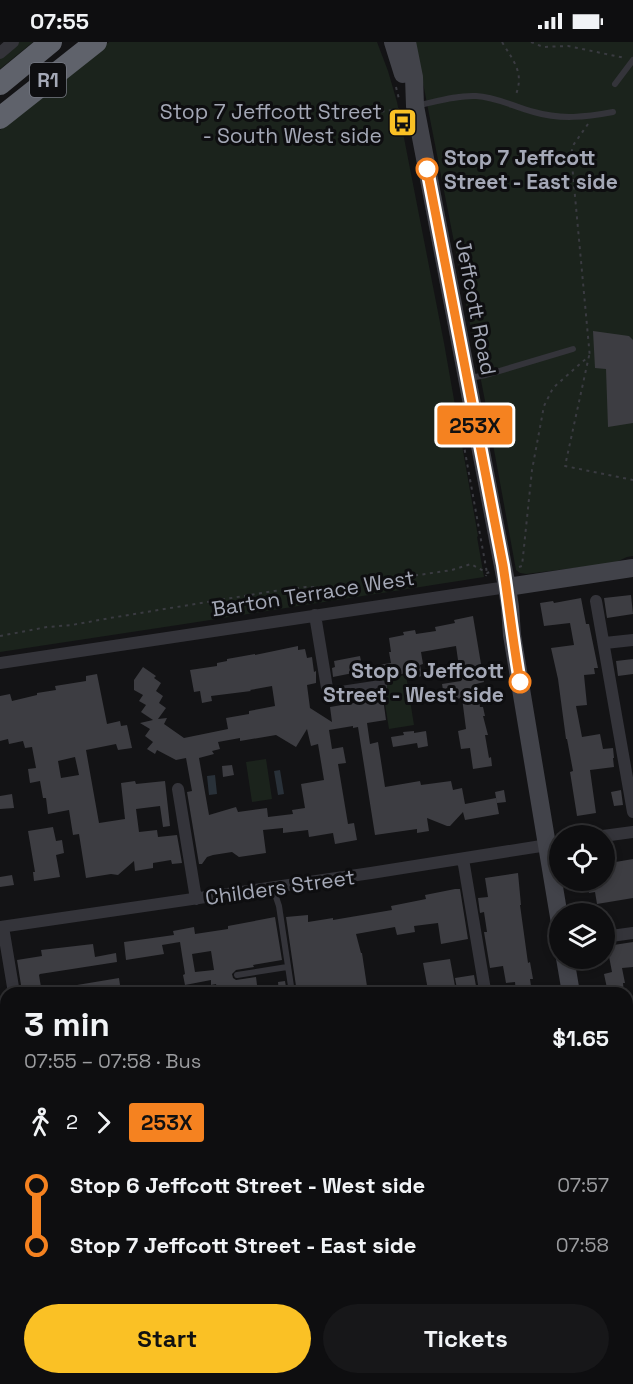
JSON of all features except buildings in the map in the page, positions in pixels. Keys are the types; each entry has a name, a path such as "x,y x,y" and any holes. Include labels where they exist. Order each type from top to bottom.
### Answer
{"highway":[{"name":"R1","path":"0,84 51,42"},
{"name":"R1","path":"0,118 96,42"}],"main road":[{"name":"Jeffcott Road","path":"393,42 415,106"},
{"name":"Jeffcott Road","path":"407,42 414,77 415,106 507,587 512,635 549,825"},
{"name":"Barton Terrace West","path":"507,587 633,568"},
{"path":"568,969 570,987"}],"street":[{"path":"0,53 13,42"},
{"name":"Barton Terrace West","path":"0,663 507,587"},
{"path":"596,601 633,812"},
{"path":"315,615 328,694 381,686"},
{"path":"605,643 633,639"},
{"path":"178,789 196,899"},
{"path":"615,834 633,832"},
{"name":"Childers Street","path":"2,927 549,845"},
{"path":"463,859 484,987"},
{"path":"2,927 13,987"},
{"path":"615,935 633,933"}],"lane":[{"path":"615,84 633,60"},
{"path":"415,106 474,96 497,99 531,111 565,118 590,117 613,112"},
{"path":"466,379 573,349"},
{"path":"273,888 279,906 291,987"},
{"path":"237,975 287,967"}],"path":[{"path":"502,42 514,61 520,77 513,104"},
{"path":"531,42 543,46 568,46 633,60"},
{"path":"322,120 415,106"},
{"path":"565,466 590,359 571,153 590,117"},
{"path":"522,566 532,470 544,406 553,388 589,356 565,466"},
{"path":"565,466 633,480"},
{"path":"0,636 274,591 306,587 341,587 452,570 471,564 487,573 486,576"}],"shaded area":[{"path":"19,42 33,42 0,69 0,58"},
{"path":"109,42 377,42 397,102 444,343 484,577 0,652 0,130"},
{"path":"415,42 633,42 633,556 614,563 526,574 516,570"},
{"path":"406,675 414,725 389,729 381,679"},
{"path":"266,759 272,799 252,802 246,762"},
{"path":"280,770 284,794 278,795 274,771"},
{"path":"215,775 217,794 209,795 207,776"}],"bus line":[{"name":"253X","path":"427,169 503,565 520,682"}],"place":[{"name":"Stop 7 Jeffcott Street - South West side","path":"403,123"},
{"name":"Stop 7 Jeffcott Street - East side","path":"427,169"},
{"name":"Stop 6 Jeffcott Street - West side","path":"520,682"}]}
